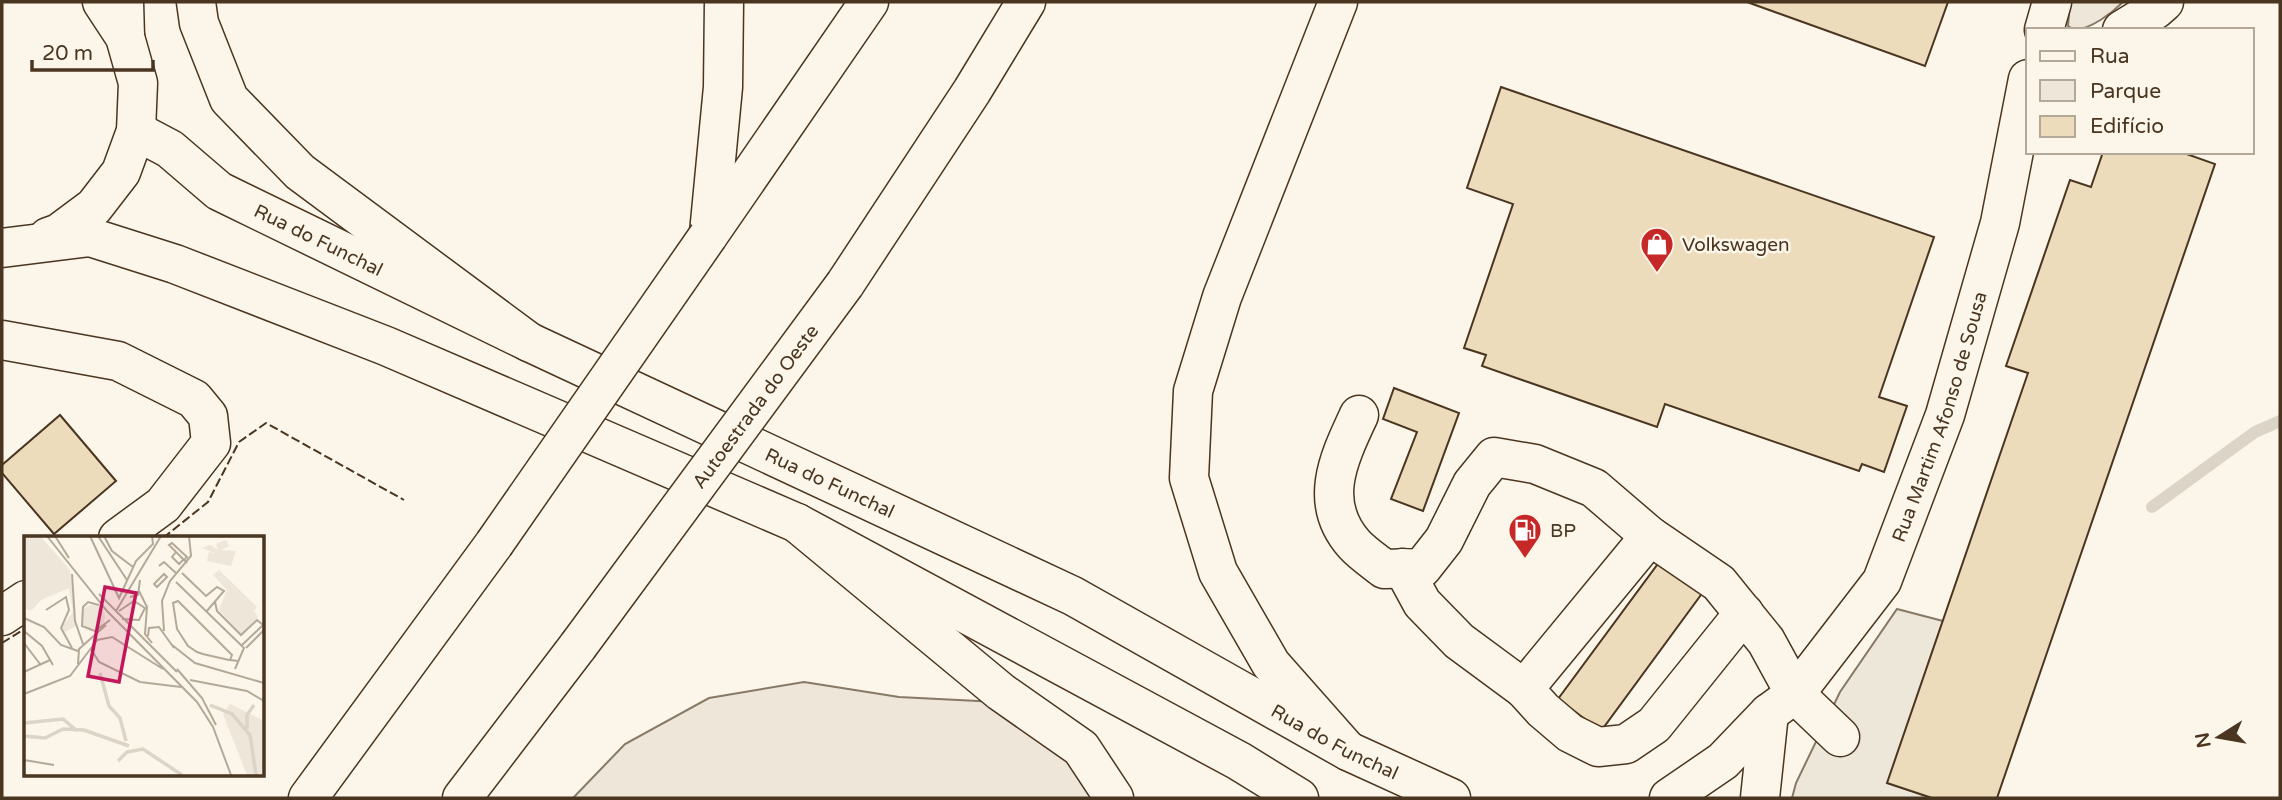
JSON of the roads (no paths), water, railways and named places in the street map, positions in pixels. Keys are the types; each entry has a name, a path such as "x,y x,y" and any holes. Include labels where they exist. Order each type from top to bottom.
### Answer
{"main road":[{"path":"10,248 59,233 94,207 121,172 136,131 138,83 124,19 102,2"},
{"path":"196,2 199,23 229,99 300,172 529,342"},
{"path":"708,236 723,87 724,2"},
{"path":"308,798 494,544 869,2"},
{"name":"Autoestrada do Oeste","path":"461,798 578,646 845,284 972,91 1026,2"},
{"path":"1338,2 1222,297 1193,391 1189,478 1218,572 1270,664 1348,751"},
{"path":"2045,28 2052,2"},
{"path":"2125,28 2164,2"},
{"name":"Rua Martim Afonso de Sousa","path":"1669,798 1723,761 1782,704 1882,581 1945,415 2000,223 2026,91"},
{"name":"Rua do Funchal","path":"136,131 170,149 219,191 529,342 1073,596 1348,751 1451,798"},
{"path":"10,248 90,237 175,264 386,346 797,523 1239,761 1299,798"},
{"path":"2,340 118,361 194,399 208,416 211,443 163,505 119,536"},
{"path":"1359,415 1343,449 1333,480 1336,515 1354,543 1384,569 1422,568 1444,540 1472,484 1494,457 1535,464 1594,488 1650,536 1719,583 1766,641 1782,704 1760,798"},
{"path":"797,523 1001,692 1081,748 1114,798"},
{"path":"1524,689 1650,536"},
{"path":"1404,568 1422,603 1459,641 1524,689 1570,733 1598,747 1626,744 1654,724 1744,613"},
{"path":"2,616 24,601"},
{"path":"494,798 578,646"},
{"path":"1782,704 1840,737"}],"waterway":[{"path":"2152,507 2255,432 2280,421"}],"place":[{"name":"Volkswagen","path":"1657,274"},
{"name":"BP","path":"1525,560"}]}
